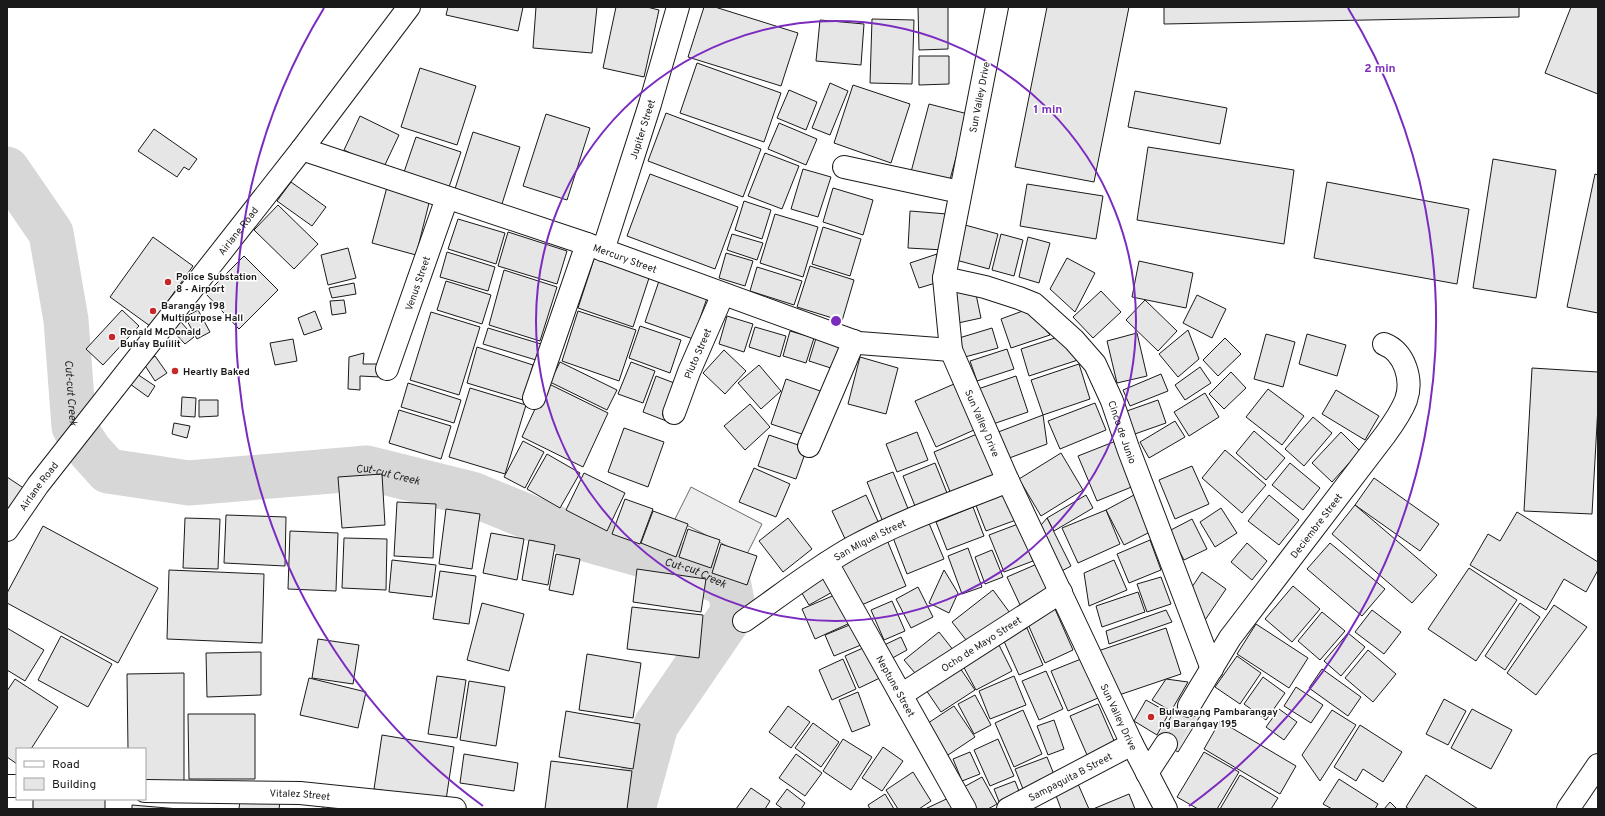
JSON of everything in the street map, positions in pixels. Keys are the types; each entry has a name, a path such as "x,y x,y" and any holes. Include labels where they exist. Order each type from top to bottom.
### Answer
{"street":[{"name":"Airlane Road","path":"7,530 38,485 302,149 409,7"},
{"name":"Jupiter Street","path":"534,398 594,247 608,235 650,104 678,7"},
{"name":"Sun Valley Drive","path":"997,7 944,278 951,350 1008,482 1132,744 1166,809"},
{"name":"Mercury Street","path":"302,149 594,247 859,343 951,350"},
{"path":"844,166 960,192"},
{"name":"Venus Street","path":"387,370 448,198"},
{"name":"Cinco de Junio","path":"944,278 999,291 1034,304 1074,340 1095,364 1112,401 1128,448 1212,669"},
{"name":"Pluto Street","path":"674,413 689,372 722,294"},
{"path":"809,446 854,341"},
{"name":"Deciembre Street","path":"1189,706 1230,638 1385,435 1402,409 1406,399 1407,373 1399,355 1392,347 1384,344"},
{"name":"San MIguel Street","path":"744,621 827,562 854,547 902,524 1008,482"},
{"name":"Neptune Street","path":"827,562 965,809"},
{"name":"Ocho de Mayo Street","path":"901,695 1061,592"},
{"name":"Sampaguita B Street","path":"1008,809 1132,744"},
{"path":"1148,773 1166,744"},
{"path":"1568,809 1598,765"},
{"name":"Vitalez Street","path":"146,791 294,793 318,802 455,809"}],"shaded area":[{"path":"691,487 762,524 746,556 675,519"}],"building":[{"path":"448,7 523,7 518,31 446,15"},
{"path":"536,7 597,7 592,53 533,48"},
{"path":"616,7 647,7 659,10 644,77 603,68"},
{"path":"704,7 715,7 798,33 781,86 688,57"},
{"path":"918,7 948,7 948,49 919,50"},
{"path":"1047,7 1129,7 1094,182 1015,167"},
{"path":"1164,7 1519,7 1519,17 1164,24"},
{"path":"1571,7 1598,7 1598,94 1545,73"},
{"path":"872,19 914,20 912,84 870,83"},
{"path":"820,20 864,24 861,65 816,61"},
{"path":"919,56 949,56 949,84 919,85"},
{"path":"697,63 781,93 764,142 680,113"},
{"path":"420,68 476,86 457,145 401,127"},
{"path":"830,83 848,91 830,135 812,128"},
{"path":"853,85 910,104 891,163 834,143"},
{"path":"789,90 817,102 806,130 777,118"},
{"path":"1135,91 1227,108 1220,144 1128,127"},
{"path":"929,104 968,114 949,183 911,172"},
{"path":"666,113 761,149 743,197 648,161"},
{"path":"546,114 590,128 567,200 523,186"},
{"path":"360,116 399,135 383,169 344,150"},
{"path":"779,123 817,139 806,165 768,149"},
{"path":"154,129 197,159 189,170 184,167 177,177 138,151"},
{"path":"473,132 520,147 501,207 454,192"},
{"path":"416,137 461,152 448,190 403,175"},
{"path":"1148,147 1294,170 1284,244 1137,220"},
{"path":"765,153 799,166 782,209 748,196"},
{"path":"1493,159 1556,170 1536,298 1473,288"},
{"path":"803,169 831,177 818,217 791,209"},
{"path":"650,174 738,207 715,269 627,236"},
{"path":"1595,174 1598,175 1598,313 1567,307"},
{"path":"291,182 326,207 312,226 277,201"},
{"path":"1327,182 1469,209 1457,284 1314,258"},
{"path":"1027,184 1103,196 1096,239 1020,226"},
{"path":"387,187 430,199 416,255 372,243"},
{"path":"833,188 873,200 863,235 823,222"},
{"path":"744,201 771,210 762,239 735,230"},
{"path":"278,205 318,244 294,269 254,230"},
{"path":"910,211 947,214 944,250 908,248"},
{"path":"775,214 818,227 803,277 760,263"},
{"path":"458,219 505,233 496,264 448,249"},
{"path":"965,225 998,234 989,269 956,260"},
{"path":"823,227 861,239 850,276 812,264"},
{"path":"508,232 567,251 557,284 498,266"},
{"path":"732,234 763,243 757,260 727,250"},
{"path":"1001,234 1023,240 1014,276 992,270"},
{"path":"153,237 193,266 150,326 110,297"},
{"path":"1028,237 1050,243 1039,283 1019,277"},
{"path":"348,248 356,278 328,285 321,255"},
{"path":"447,252 495,267 488,291 440,277"},
{"path":"726,253 753,261 745,286 719,278"},
{"path":"937,254 939,282 919,288 910,263"},
{"path":"244,256 278,290 239,329 206,294"},
{"path":"595,256 650,275 633,327 578,308"},
{"path":"1067,258 1095,273 1075,312 1050,289"},
{"path":"1139,261 1193,273 1186,308 1132,297"},
{"path":"810,266 854,280 842,321 797,307"},
{"path":"757,267 802,281 794,305 750,291"},
{"path":"504,270 557,287 540,341 489,325"},
{"path":"660,278 708,295 693,339 645,322"},
{"path":"446,281 491,295 482,324 437,310"},
{"path":"354,283 356,294 332,298 329,288"},
{"path":"974,285 981,318 958,323 950,291"},
{"path":"1101,291 1121,312 1093,338 1073,317"},
{"path":"1197,295 1226,309 1212,338 1183,323"},
{"path":"344,300 346,313 332,315 330,301"},
{"path":"1145,300 1177,331 1158,351 1126,320"},
{"path":"1028,309 1050,335 1011,348 1001,319"},
{"name":"Ronald McDonald Buhay Bulilit","path":"122,310 139,326 103,365 86,349"},
{"path":"198,310 210,332 197,339 185,317"},
{"path":"315,311 322,329 304,335 298,318"},
{"path":"578,311 636,330 619,381 562,361"},
{"path":"431,312 480,327 459,395 410,380"},
{"path":"727,316 753,324 744,352 719,344"},
{"path":"181,322 194,337 185,344 172,330"},
{"path":"640,326 681,340 670,373 629,358"},
{"path":"755,327 786,336 780,357 749,347"},
{"path":"488,328 541,344 536,360 483,344"},
{"path":"992,328 998,348 965,357 959,338"},
{"path":"1188,330 1199,359 1178,377 1159,354"},
{"path":"790,331 814,338 806,363 783,356"},
{"path":"1137,333 1147,376 1117,383 1107,341"},
{"path":"1266,334 1295,342 1283,387 1254,379"},
{"path":"1307,334 1346,345 1337,376 1299,364"},
{"path":"817,335 845,344 837,370 809,361"},
{"path":"1058,337 1081,359 1029,376 1021,349"},
{"path":"1225,338 1241,354 1218,376 1203,360"},
{"path":"293,339 297,361 275,365 270,343"},
{"path":"477,347 533,365 523,400 467,383"},
{"path":"1007,349 1014,369 977,381 970,361"},
{"path":"724,350 746,371 725,394 703,373"},
{"path":"364,353 363,364 380,364 380,377 360,376 360,390 348,389 349,357"},
{"path":"155,356 167,373 155,381 144,364"},
{"path":"860,357 898,368 886,414 848,404"},
{"path":"560,362 617,390 607,410 550,382"},
{"path":"631,362 655,371 643,403 618,394"},
{"path":"1079,364 1090,399 1043,415 1031,380"},
{"path":"759,365 781,391 761,409 738,383"},
{"path":"1200,367 1211,383 1185,400 1175,385"},
{"path":"1532,368 1598,372 1598,406 1592,514 1524,511"},
{"path":"1231,372 1246,388 1224,409 1209,394"},
{"path":"137,374 155,386 148,397 130,384"},
{"path":"1161,374 1168,391 1130,406 1123,390"},
{"path":"656,376 682,386 669,422 643,412"},
{"path":"1016,376 1028,412 990,425 978,389"},
{"path":"786,379 826,393 811,437 771,424"},
{"path":"408,383 461,400 454,423 401,407"},
{"path":"547,383 608,413 583,467 522,437"},
{"path":"954,384 974,430 936,447 915,401"},
{"path":"470,388 526,405 505,474 449,457"},
{"path":"1268,389 1304,416 1282,445 1246,417"},
{"path":"1336,390 1379,416 1365,440 1322,414"},
{"path":"1205,393 1219,417 1189,436 1174,412"},
{"path":"182,397 196,398 195,417 181,416"},
{"path":"199,400 218,400 218,416 199,417"},
{"path":"1158,400 1166,423 1132,435 1124,412"},
{"path":"1095,403 1106,430 1060,449 1048,421"},
{"path":"750,404 770,427 745,450 724,426"},
{"path":"399,410 451,426 441,459 389,443"},
{"path":"1043,415 1047,444 1004,460 993,434"},
{"path":"1313,417 1332,433 1304,466 1285,449"},
{"path":"1175,421 1185,437 1149,458 1140,442"},
{"path":"174,423 190,426 187,438 172,434"},
{"path":"624,428 664,442 648,487 608,472"},
{"path":"1254,431 1285,458 1266,480 1236,453"},
{"path":"917,432 928,460 897,472 886,444"},
{"path":"1341,432 1360,451 1332,482 1312,463"},
{"path":"977,434 996,482 953,499 934,452"},
{"path":"769,435 807,448 796,479 758,466"},
{"path":"523,441 544,452 525,488 504,477"},
{"path":"1116,441 1134,486 1097,501 1078,456"},
{"path":"1225,450 1266,485 1242,513 1202,478"},
{"path":"1061,453 1083,490 1041,516 1019,479"},
{"path":"547,454 580,473 560,508 527,489"},
{"path":"935,463 949,498 917,511 903,476"},
{"path":"1290,463 1320,488 1303,510 1272,485"},
{"path":"1192,466 1209,504 1175,519 1159,480"},
{"path":"754,468 790,484 776,517 739,502"},
{"path":"893,472 909,511 883,522 867,482"},
{"path":"584,473 625,493 607,531 566,510"},
{"path":"382,474 385,525 342,528 338,477"},
{"path":"7,477 28,491 7,523"},
{"path":"1374,478 1439,524 1420,551 1355,505"},
{"path":"1004,491 1016,520 986,531 975,503"},
{"path":"866,495 881,528 847,543 832,511"},
{"path":"1086,495 1093,508 1054,531 1047,518"},
{"path":"1134,495 1152,531 1124,545 1106,510"},
{"path":"1269,495 1299,520 1279,545 1248,521"},
{"path":"625,499 653,509 640,544 612,534"},
{"path":"397,502 436,504 433,558 394,556"},
{"path":"1355,505 1437,575 1412,603 1332,534"},
{"path":"973,507 984,536 947,550 936,522"},
{"path":"1221,508 1237,533 1215,547 1200,522"},
{"path":"446,509 480,514 472,569 439,564"},
{"path":"1106,510 1120,544 1078,563 1062,528"},
{"path":"653,511 688,524 676,557 641,543"},
{"path":"1517,512 1598,562 1598,570 1586,592 1564,579 1546,610 1470,565 1488,534 1500,541"},
{"path":"226,515 286,517 285,566 224,563"},
{"path":"185,518 220,519 218,569 183,568"},
{"path":"788,518 812,549 783,572 759,541"},
{"path":"1047,518 1071,566 1058,573 1036,531"},
{"path":"1192,519 1207,549 1184,560 1169,531"},
{"path":"928,521 944,559 907,574 892,535"},
{"path":"1018,524 1033,561 1004,572 989,535"},
{"path":"43,526 158,588 118,663 7,603 7,593"},
{"path":"688,529 720,540 711,568 679,557"},
{"path":"290,531 338,533 336,591 288,589"},
{"path":"491,533 524,539 517,580 483,573"},
{"path":"344,538 387,539 386,590 342,588"},
{"path":"529,540 555,545 548,585 522,580"},
{"path":"887,540 906,586 859,606 839,561"},
{"path":"1150,540 1161,570 1129,583 1117,554"},
{"path":"1247,543 1267,561 1252,580 1231,562"},
{"path":"1330,543 1385,589 1362,616 1307,569"},
{"path":"721,544 757,556 747,585 712,573"},
{"path":"968,548 982,587 962,594 948,556"},
{"path":"992,550 1003,577 985,584 975,557"},
{"path":"556,554 580,559 573,595 549,590"},
{"path":"392,560 436,565 432,597 389,592"},
{"path":"1114,560 1127,590 1089,606 1084,573"},
{"path":"1037,564 1051,594 1021,607 1007,577"},
{"path":"1469,568 1517,600 1476,661 1428,629"},
{"path":"637,569 706,579 701,612 633,602"},
{"path":"169,570 264,574 262,643 167,639"},
{"path":"944,570 958,593 949,613 929,603"},
{"path":"440,571 476,576 469,624 433,619"},
{"path":"1202,572 1226,589 1203,623 1186,596"},
{"path":"827,575 836,590 809,605 800,590"},
{"path":"1161,577 1171,604 1147,612 1137,584"},
{"path":"1293,586 1320,609 1292,642 1265,619"},
{"path":"918,587 933,617 911,628 896,599"},
{"path":"993,590 1010,613 970,645 952,622"},
{"path":"1138,592 1145,612 1102,627 1096,606"},
{"path":"837,594 850,623 815,639 802,609"},
{"path":"892,601 905,631 884,640 871,610"},
{"path":"482,603 524,614 509,671 467,660"},
{"path":"1520,603 1540,617 1505,670 1485,656"},
{"path":"1554,605 1587,627 1536,695 1507,673"},
{"path":"632,607 703,615 699,658 627,649"},
{"path":"1055,609 1073,650 1045,663 1027,622"},
{"path":"1166,610 1172,622 1109,644 1106,631"},
{"path":"1372,610 1401,632 1384,654 1355,632"},
{"path":"1322,612 1345,631 1320,660 1298,641"},
{"path":"852,624 861,645 834,656 825,635"},
{"path":"1256,624 1308,658 1289,688 1237,654"},
{"path":"7,628 44,650 25,681 7,670"},
{"path":"1027,628 1043,665 1019,675 1003,639"},
{"path":"1166,628 1181,674 1116,696 1095,652"},
{"path":"939,632 954,651 920,679 904,660"},
{"path":"1348,633 1365,647 1341,676 1324,661"},
{"path":"61,636 112,664 88,707 38,680"},
{"path":"901,637 907,650 887,661 880,647"},
{"path":"318,639 359,645 353,684 312,678"},
{"path":"872,644 886,675 859,688 845,656"},
{"path":"999,645 1012,671 976,690 962,664"},
{"path":"1368,650 1396,674 1373,702 1345,678"},
{"path":"261,652 261,695 207,697 206,653"},
{"path":"587,654 641,663 633,718 579,710"},
{"path":"1237,656 1261,673 1240,704 1215,687"},
{"path":"843,659 856,689 832,700 819,670"},
{"path":"1081,659 1098,698 1068,711 1051,671"},
{"path":"960,668 975,690 941,712 926,690"},
{"path":"1322,669 1361,697 1348,716 1309,688"},
{"path":"1046,671 1063,709 1039,720 1022,681"},
{"path":"184,673 184,784 146,784 146,748 128,748 127,674"},
{"path":"437,676 466,680 457,738 428,734"},
{"path":"1014,676 1026,705 990,719 979,691"},
{"path":"1263,677 1285,693 1266,720 1244,704"},
{"path":"309,678 366,692 358,728 300,715"},
{"path":"15,679 58,707 32,748 16,748 16,763 7,757 7,691"},
{"path":"1166,679 1188,682 1171,711 1152,700"},
{"path":"469,681 505,687 496,746 460,740"},
{"path":"1296,687 1323,705 1311,723 1284,706"},
{"path":"858,692 870,725 852,732 839,700"},
{"path":"975,695 991,725 974,734 958,704"},
{"path":"1444,699 1466,711 1448,745 1426,734"},
{"name":"Bulwagang Pambarangay ng Barangay 195","path":"1146,700 1169,713 1157,735 1134,721"},
{"path":"1181,701 1202,713 1178,752 1157,739"},
{"path":"1098,704 1115,743 1087,755 1070,716"},
{"path":"788,706 810,722 791,748 769,732"},
{"path":"954,706 975,737 942,759 922,727"},
{"path":"1279,709 1297,722 1284,740 1266,727"},
{"path":"1472,709 1512,730 1491,769 1451,748"},
{"path":"1023,710 1042,754 1014,767 995,723"},
{"path":"1332,710 1356,725 1320,781 1302,755"},
{"path":"566,711 640,724 633,769 559,757"},
{"path":"188,714 255,714 255,779 189,779"},
{"path":"1054,720 1064,749 1048,755 1037,726"},
{"path":"1220,721 1296,766 1280,794 1204,749"},
{"path":"813,723 839,742 821,767 795,748"},
{"path":"1360,725 1402,752 1383,782 1363,769 1356,781 1334,767"},
{"path":"382,735 454,747 446,800 374,789"},
{"path":"843,739 872,757 851,790 823,771"},
{"path":"998,739 1014,776 990,786 974,750"},
{"path":"883,747 903,761 882,791 862,778"},
{"path":"970,752 980,774 962,781 953,759"},
{"path":"1204,752 1239,772 1217,809 1198,809 1177,797"},
{"path":"464,754 518,763 514,791 460,783"},
{"path":"796,754 822,773 805,796 779,778"},
{"path":"1047,757 1055,777 1023,789 1015,769"},
{"path":"551,761 632,771 627,809 545,809"},
{"path":"913,772 931,801 919,809 898,809 886,790"},
{"path":"1240,775 1278,798 1271,809 1220,809"},
{"path":"1426,775 1478,809 1409,809 1406,807"},
{"path":"982,777 997,804 988,809 971,809 960,789"},
{"path":"1339,779 1378,804 1375,809 1332,809 1323,804"},
{"path":"1015,781 1021,796 1000,804 994,789"},
{"path":"1078,784 1089,809 1061,809 1055,793"},
{"path":"751,788 770,801 765,809 736,809"},
{"path":"787,789 805,803 801,809 783,809 776,804"},
{"path":"885,794 894,809 870,809 868,805"},
{"path":"1129,794 1135,809 1093,809"},
{"path":"955,795 961,809 925,809"},
{"path":"33,800 105,800 105,809 33,809"},
{"path":"240,800 280,802 279,809 239,809"},
{"path":"1390,802 1397,809 1384,809"},
{"path":"132,805 179,809 132,809"},
{"path":"323,806 378,809 323,809"}],"waterway":[{"name":"Cut-cut Creek","path":"7,169 51,233 66,320 74,427 90,451 108,471 189,483 367,468 472,494 575,536 693,569 729,586 734,611 656,725 633,809"}],"tunnel":[{"path":"1166,744 1189,706"}],"place":[{"name":"Police Substation 8 - Airport","path":"168,282"},
{"name":"Barangay 198 Multipurpose Hall","path":"153,311"},
{"name":"Ronald McDonald Buhay Bulilit","path":"112,337"},
{"name":"Heartly Baked","path":"175,371"},
{"name":"Bulwagang Pambarangay ng Barangay 195","path":"1151,717"}]}
